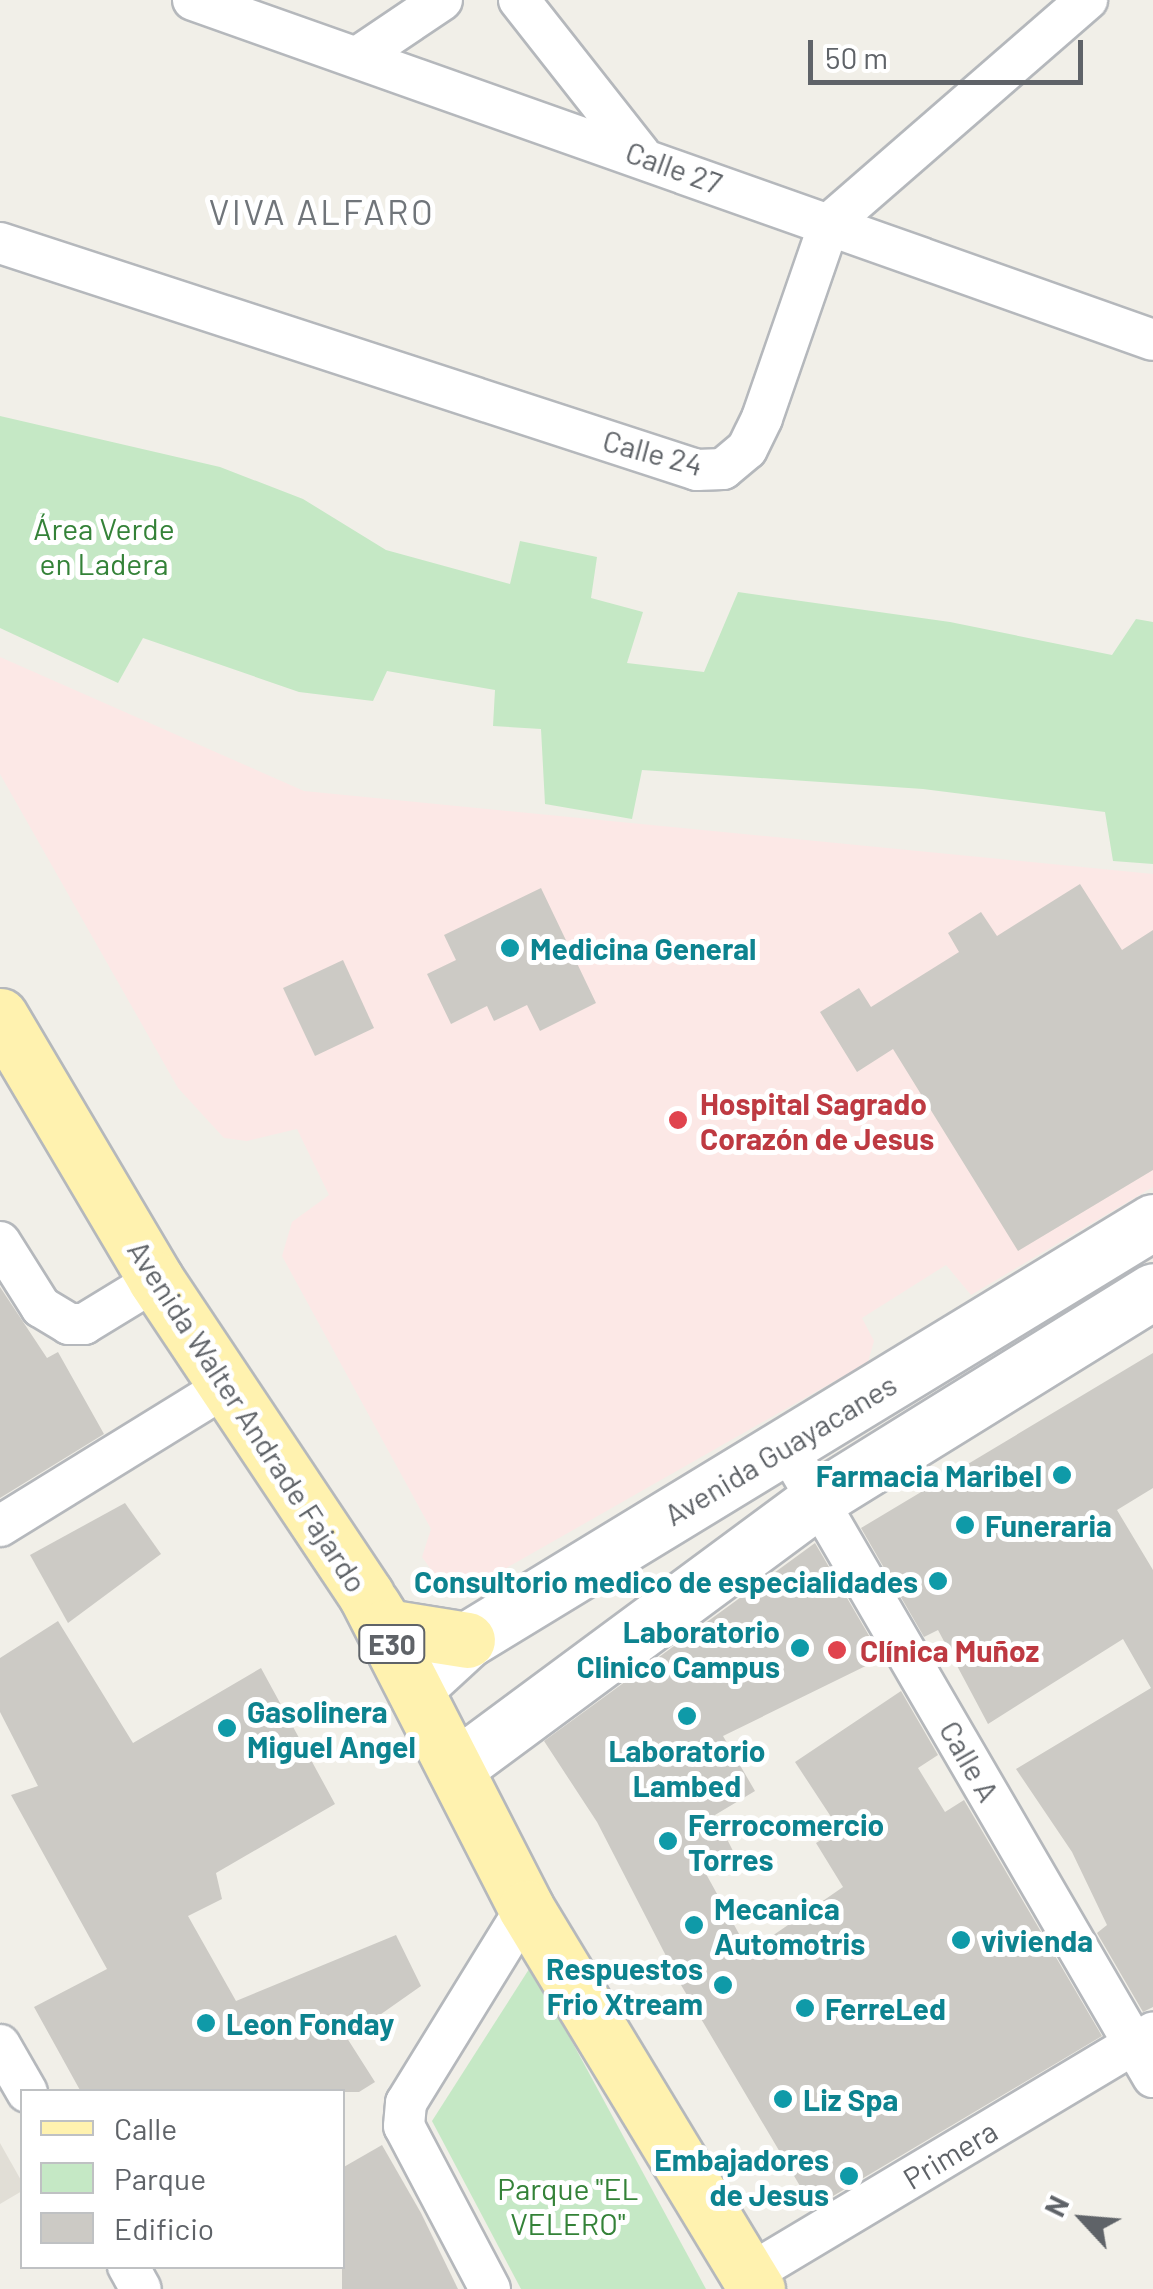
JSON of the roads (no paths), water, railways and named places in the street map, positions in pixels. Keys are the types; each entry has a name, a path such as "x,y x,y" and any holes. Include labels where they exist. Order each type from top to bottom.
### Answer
{"main road":[{"name":"Avenida Walter Andrade Fajardo","path":"0,1016 156,1280 366,1595 526,1908 752,2282"},
{"path":"366,1595 386,1627 467,1640"}],"street":[{"name":"Calle 27","path":"193,0 640,154 1153,340"},
{"path":"358,56 442,0"},
{"path":"519,0 640,154"},
{"name":"Calle 24","path":"0,244 697,470 723,469 748,449 762,418 829,224 1086,0"},
{"path":"1132,1235 1148,1304"},
{"name":"Avenida Guayacanes","path":"416,1688 467,1640 1132,1235"},
{"path":"0,1242 41,1307 69,1324 84,1324 156,1280"},
{"name":"Avenida Guayacanes","path":"456,1768 818,1500 1148,1304"},
{"path":"0,1526 228,1385"},
{"name":"Calle A","path":"786,1446 1147,2052"},
{"path":"490,2289 404,2126 406,2103 526,1908"},
{"path":"0,2045 25,2089"},
{"name":"Primera","path":"752,2282 1147,2052"}],"place":[{"name":"Medicina General","path":"510,948"},
{"name":"Hospital Sagrado Corazón de Jesus","path":"678,1120"},
{"name":"Farmacia Maribel","path":"1062,1475"},
{"name":"Funeraria","path":"965,1525"},
{"name":"Consultorio medico de especialidades","path":"938,1581"},
{"name":"Laboratorio Clinico Campus","path":"800,1648"},
{"name":"Clínica Muñoz","path":"837,1650"},
{"name":"Laboratorio Lambed","path":"687,1716"},
{"name":"Gasolinera Miguel Angel","path":"227,1728"},
{"name":"Ferrocomercio Torres","path":"668,1841"},
{"name":"Mecanica Automotris","path":"694,1925"},
{"name":"vivienda","path":"961,1940"},
{"name":"Respuestos Frio Xtream","path":"723,1985"},
{"name":"FerreLed","path":"805,2008"},
{"name":"Leon Fonday","path":"206,2023"},
{"name":"Liz Spa","path":"783,2099"},
{"name":"Embajadores de Jesus","path":"849,2176"}],"district":[{"name":"VIVA ALFARO","path":"322,211"}],"park label":[{"name":"Área Verde en Ladera","path":"104,545"},
{"name":"Parque \"EL VELERO\"","path":"568,2205"}]}
